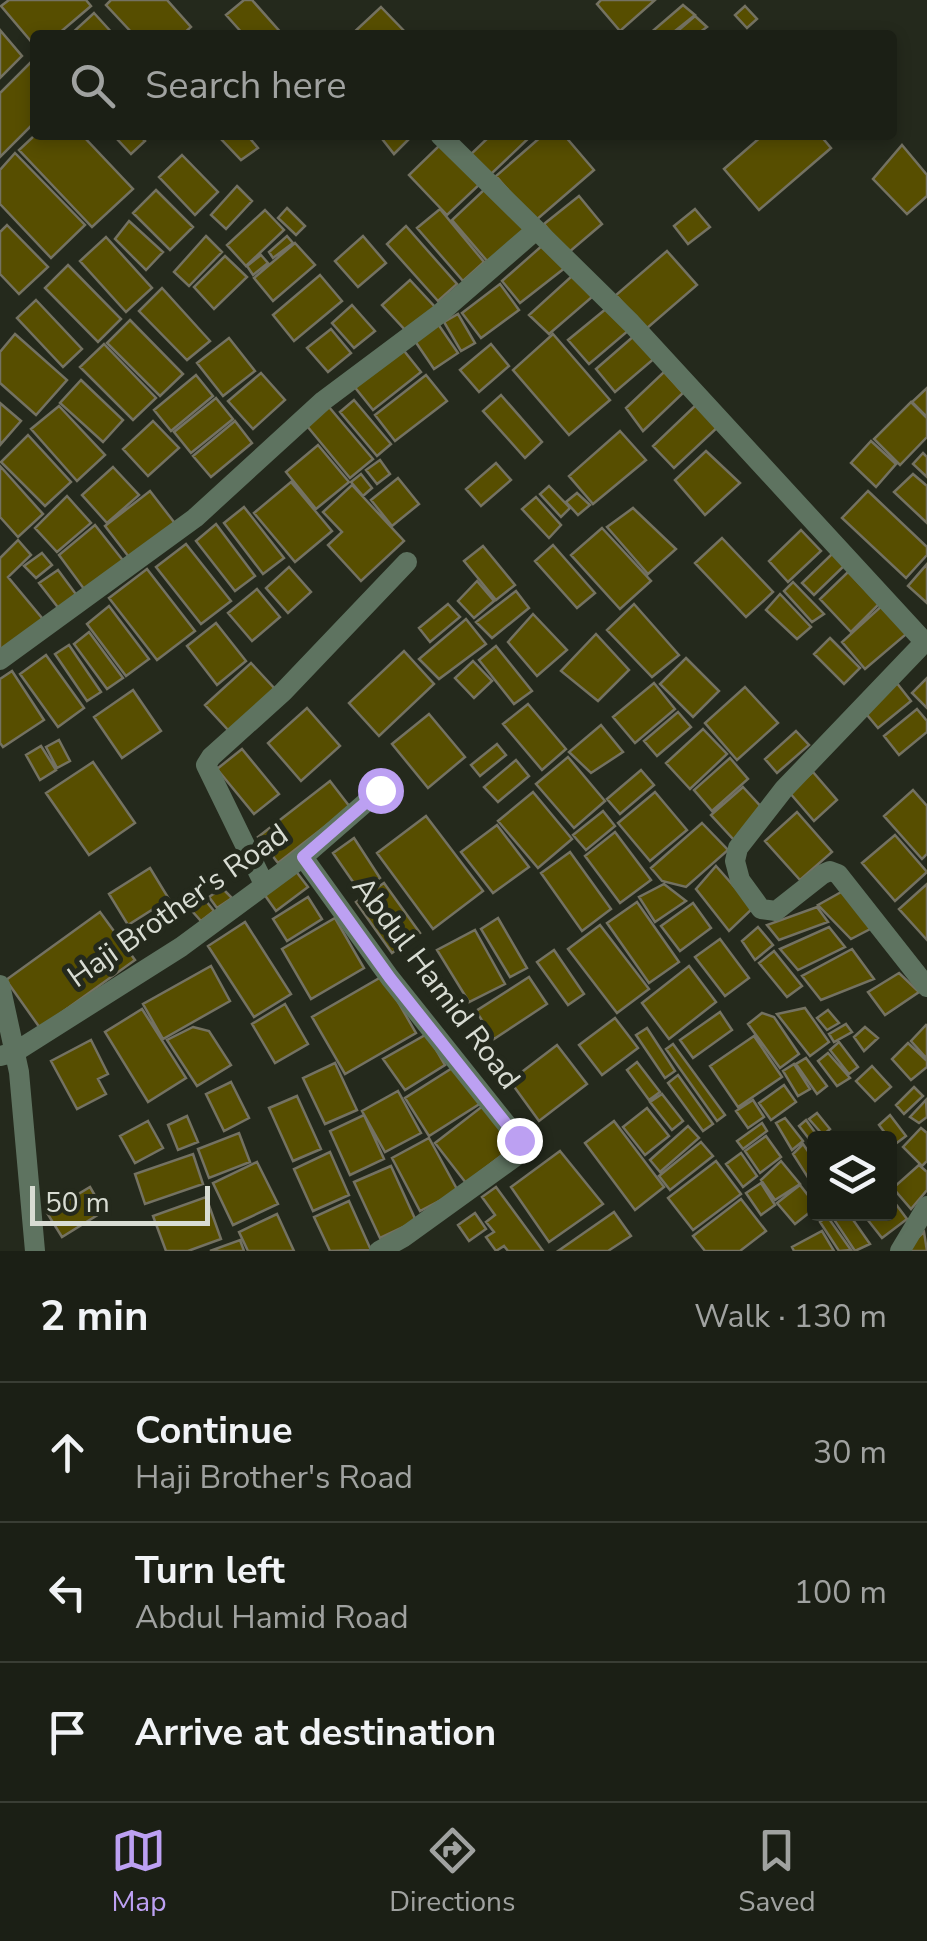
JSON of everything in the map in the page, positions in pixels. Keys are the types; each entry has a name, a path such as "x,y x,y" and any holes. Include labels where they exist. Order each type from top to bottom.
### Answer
{"street":[{"path":"445,140 631,322 920,637 919,648 784,789 743,840 735,861 740,880 761,909 768,912 776,911 823,874 838,874 927,986"},
{"path":"0,660 195,518 323,401 438,315 536,230"},
{"path":"264,884 206,765 283,692 407,562"},
{"name":"Haji Brother's Road","path":"7,1054 182,947 303,857 380,790"},
{"name":"Abdul Hamid Road","path":"303,857 390,978 522,1148 453,1203 379,1251"},
{"path":"0,985 34,1251"},
{"path":"900,1251 927,1206"}],"building":[{"path":"9,0 86,0 91,6 63,30 30,30 30,40 1,6"},
{"path":"111,0 167,0 191,27 129,30 106,5"},
{"path":"244,0 252,0 279,30 240,30 226,15"},
{"path":"601,0 655,0 621,30 597,4"},
{"path":"683,5 695,15 676,30 654,30"},
{"path":"745,6 757,19 747,28 735,15"},
{"path":"381,7 403,30 356,30"},
{"path":"94,13 109,30 75,30"},
{"path":"695,16 707,27 703,30 679,30"},
{"path":"0,30 22,56 0,78"},
{"path":"30,63 30,127 0,157 0,93"},
{"path":"30,140 87,140 133,189 92,227 19,150"},
{"path":"118,140 145,141 131,154"},
{"path":"222,140 251,140 258,148 241,160"},
{"path":"383,140 408,140 394,154"},
{"path":"486,140 527,140 489,176 470,155"},
{"path":"537,140 568,140 594,170 535,221 496,176"},
{"path":"757,140 824,140 831,148 759,210 724,169"},
{"path":"442,143 481,183 447,215 409,175"},
{"path":"902,145 927,175 927,196 907,214 873,179"},
{"path":"15,153 85,225 51,258 0,204 0,170"},
{"path":"182,155 218,192 195,215 159,177"},
{"path":"237,186 252,201 226,229 211,215"},
{"path":"487,187 526,230 488,262 452,220"},
{"path":"156,190 193,227 170,250 133,213"},
{"path":"579,196 602,224 568,253 544,224"},
{"path":"287,208 305,226 296,235 278,218"},
{"path":"440,209 484,262 463,281 417,228"},
{"path":"695,209 710,227 688,244 674,226"},
{"path":"265,210 284,230 246,266 227,245"},
{"path":"129,221 163,252 146,270 115,239"},
{"path":"7,225 48,267 19,294 0,274 0,232"},
{"path":"406,226 457,284 438,301 387,244"},
{"path":"206,236 222,252 189,286 174,272"},
{"path":"287,236 293,243 273,258 269,252"},
{"path":"363,236 386,263 358,287 335,261"},
{"path":"106,237 152,288 126,312 80,261"},
{"path":"295,243 315,265 273,301 254,278"},
{"path":"544,244 566,267 520,303 502,281"},
{"path":"667,251 697,285 646,329 616,295"},
{"path":"261,255 268,263 253,275 247,266"},
{"path":"225,256 247,277 214,309 194,287"},
{"path":"68,265 121,319 98,342 45,288"},
{"path":"320,275 342,301 294,341 273,315"},
{"path":"572,276 592,297 549,334 529,315"},
{"path":"410,280 435,307 407,332 382,305"},
{"path":"500,284 519,310 481,338 462,313"},
{"path":"162,288 210,341 187,360 139,311"},
{"path":"36,300 82,349 63,367 17,318"},
{"path":"352,305 375,331 354,348 332,323"},
{"path":"607,308 629,330 589,364 568,340"},
{"path":"458,314 475,343 461,351 444,322"},
{"path":"130,320 183,374 160,396 107,343"},
{"path":"438,324 458,353 434,369 415,341"},
{"path":"331,329 351,353 328,372 307,348"},
{"path":"15,334 67,380 36,415 0,383 0,352"},
{"path":"553,334 610,400 569,435 513,370"},
{"path":"635,335 656,357 615,392 596,369"},
{"path":"229,338 255,371 223,396 197,363"},
{"path":"104,344 156,398 133,420 80,367"},
{"path":"491,344 509,366 479,392 460,370"},
{"path":"401,347 421,372 373,410 353,385"},
{"path":"664,372 683,393 643,431 626,408"},
{"path":"261,373 285,400 253,429 228,401"},
{"path":"196,375 213,396 171,431 154,410"},
{"path":"426,375 447,401 395,441 375,415"},
{"path":"81,380 123,420 103,442 60,403"},
{"path":"927,388 927,417 912,402"},
{"path":"501,395 542,442 525,458 483,411"},
{"path":"216,398 233,419 191,453 174,432"},
{"path":"354,400 391,444 377,456 340,412"},
{"path":"911,402 927,418 927,437 900,465 874,439"},
{"path":"0,403 21,421 0,445"},
{"path":"698,403 720,425 674,468 653,446"},
{"path":"59,406 105,455 77,481 31,429"},
{"path":"329,407 373,459 350,478 307,426"},
{"path":"153,421 179,448 148,476 123,449"},
{"path":"235,421 252,443 211,477 193,456"},
{"path":"620,431 646,460 593,504 569,476"},
{"path":"28,435 71,482 45,506 1,462"},
{"path":"871,441 896,464 876,487 851,463"},
{"path":"318,445 349,482 316,509 286,472"},
{"path":"706,451 740,483 705,515 675,480"},
{"path":"923,453 927,457 927,477 913,464"},
{"path":"380,460 390,474 377,484 366,470"},
{"path":"496,463 511,480 481,506 466,489"},
{"path":"0,466 43,514 18,537 0,517"},
{"path":"113,467 139,495 107,523 82,495"},
{"path":"361,474 372,488 363,496 351,482"},
{"path":"913,474 927,486 927,523 894,492"},
{"path":"398,478 419,504 392,526 371,500"},
{"path":"291,482 332,531 295,562 254,513"},
{"path":"352,485 404,541 361,581 328,545 342,532 323,512"},
{"path":"549,486 570,508 561,517 540,494"},
{"path":"150,491 177,526 132,561 105,526"},
{"path":"868,491 927,547 927,555 906,578 842,518"},
{"path":"577,493 590,505 578,515 566,502"},
{"path":"67,496 91,523 57,552 35,528"},
{"path":"536,497 561,525 549,538 522,509"},
{"path":"244,507 284,558 263,574 224,523"},
{"path":"633,508 676,549 648,574 607,527"},
{"path":"216,524 255,576 235,591 196,541"},
{"path":"95,525 125,563 87,593 59,555"},
{"path":"602,528 651,581 620,609 571,555"},
{"path":"801,530 821,551 788,582 769,561"},
{"path":"722,538 773,592 746,617 695,563"},
{"path":"18,540 31,555 8,577 47,624 0,656 0,558"},
{"path":"186,544 231,601 201,624 156,567"},
{"path":"553,545 595,593 577,608 535,561"},
{"path":"483,546 515,585 496,600 464,561"},
{"path":"42,553 52,565 36,578 24,566"},
{"path":"833,553 845,565 814,595 802,583"},
{"path":"927,564 927,603 908,586"},
{"path":"289,567 311,592 288,613 266,588"},
{"path":"147,569 195,631 157,660 109,598"},
{"path":"58,570 78,597 60,610 39,583"},
{"path":"848,572 879,604 851,632 820,599"},
{"path":"477,581 494,601 474,618 458,601"},
{"path":"793,582 824,614 812,622 784,591"},
{"path":"257,589 280,617 252,641 228,613"},
{"path":"516,591 529,608 492,638 476,622"},
{"path":"780,594 811,627 797,639 766,610"},
{"path":"886,602 911,630 865,669 842,642"},
{"path":"448,604 460,617 430,642 419,628"},
{"path":"634,604 679,655 652,677 607,630"},
{"path":"109,606 149,659 126,676 87,624"},
{"path":"533,614 567,650 537,676 508,642"},
{"path":"466,619 486,644 439,679 419,659"},
{"path":"216,623 246,661 217,685 187,646"},
{"path":"89,632 123,678 107,689 74,644"},
{"path":"596,634 629,670 598,701 561,671"},
{"path":"830,638 860,668 844,684 814,654"},
{"path":"69,645 101,692 87,701 55,654"},
{"path":"496,646 532,691 514,704 479,660"},
{"path":"404,651 434,684 379,736 349,703"},
{"path":"46,655 84,708 58,727 20,674"},
{"path":"686,658 719,691 693,717 660,684"},
{"path":"473,661 492,681 474,698 455,678"},
{"path":"251,663 275,689 229,731 205,705"},
{"path":"12,671 44,720 3,747 0,679"},
{"path":"927,678 927,708 912,693"},
{"path":"896,682 911,701 878,728 862,709"},
{"path":"654,683 675,709 635,743 613,717"},
{"path":"745,687 778,723 737,760 705,723"},
{"path":"133,690 161,731 122,758 94,717"},
{"path":"528,704 566,749 542,770 503,724"},
{"path":"307,708 340,746 301,781 268,743"},
{"path":"917,709 927,721 927,732 899,755 884,736"},
{"path":"678,712 691,727 657,756 644,741"},
{"path":"429,714 465,757 428,788 392,744"},
{"path":"601,725 623,752 591,773 569,752"},
{"path":"703,729 727,754 690,789 666,763"},
{"path":"796,731 809,745 777,773 765,759"},
{"path":"59,740 70,761 57,768 46,747"},
{"path":"497,744 506,755 480,776 471,765"},
{"path":"41,746 56,770 40,780 26,755"},
{"path":"242,749 279,794 254,814 217,769"},
{"path":"568,757 605,801 574,828 536,784"},
{"path":"730,758 748,779 712,811 694,790"},
{"path":"516,760 529,776 498,802 484,787"},
{"path":"93,762 135,823 89,855 46,793"},
{"path":"641,770 654,785 620,814 607,799"},
{"path":"813,772 837,800 814,821 789,792"},
{"path":"330,781 350,807 278,863 258,837"},
{"path":"743,787 766,812 734,840 711,815"},
{"path":"913,790 927,806 927,854 922,859 884,816"},
{"path":"533,792 572,839 538,868 498,821"},
{"path":"655,792 687,830 650,861 618,823"},
{"path":"603,811 615,826 586,850 573,835"},
{"path":"797,812 832,852 800,880 765,841"},
{"path":"426,816 483,891 433,929 377,853"},
{"path":"702,823 728,850 686,887 662,881 651,868"},
{"path":"497,825 529,867 493,893 461,852"},
{"path":"615,832 651,880 620,903 585,856"},
{"path":"895,835 927,872 895,901 862,863"},
{"path":"354,838 380,878 360,892 333,853"},
{"path":"570,852 611,909 582,931 541,873"},
{"path":"716,866 753,908 729,931 696,889"},
{"path":"150,868 169,899 128,925 109,894"},
{"path":"295,870 308,887 276,911 264,894"},
{"path":"384,883 420,933 392,953 356,902"},
{"path":"664,884 686,901 655,922 639,897"},
{"path":"927,884 927,940 899,909"},
{"path":"222,888 232,898 217,908 209,897"},
{"path":"843,891 876,926 851,939 818,905"},
{"path":"308,897 322,919 287,941 273,919"},
{"path":"206,901 214,911 201,921 192,911"},
{"path":"637,902 679,962 649,983 607,923"},
{"path":"693,903 711,928 680,951 661,926"},
{"path":"817,907 828,922 779,940 767,925"},
{"path":"100,912 135,960 40,1028 6,980"},
{"path":"335,918 364,968 311,999 282,949"},
{"path":"498,918 527,968 510,977 481,929"},
{"path":"245,922 291,994 254,1017 208,946"},
{"path":"600,925 649,989 617,1013 568,949"},
{"path":"758,927 773,945 755,960 742,941"},
{"path":"829,927 845,947 798,970 780,949"},
{"path":"475,930 505,984 469,1002 437,950"},
{"path":"720,939 749,978 725,996 695,957"},
{"path":"852,949 874,979 821,1000 802,976"},
{"path":"554,950 584,994 568,1005 537,962"},
{"path":"774,951 802,986 787,997 759,963"},
{"path":"211,966 230,1001 163,1039 143,1004"},
{"path":"689,966 716,1002 669,1039 642,1003"},
{"path":"899,973 919,992 885,1015 868,992"},
{"path":"383,976 416,1033 345,1074 312,1017"},
{"path":"529,977 547,1004 494,1039 476,1011"},
{"path":"285,1004 308,1044 275,1063 252,1024"},
{"path":"805,1008 829,1042 810,1056 777,1014"},
{"path":"142,1009 186,1078 148,1102 105,1032"},
{"path":"828,1010 839,1023 827,1030 817,1018"},
{"path":"720,1012 732,1030 693,1058 680,1040"},
{"path":"762,1013 774,1017 799,1054 780,1068 748,1024"},
{"path":"615,1018 638,1048 602,1075 579,1045"},
{"path":"846,1024 852,1032 834,1042 829,1034"},
{"path":"927,1026 927,1059 911,1041"},
{"path":"193,1027 209,1031 231,1065 197,1086 167,1040"},
{"path":"865,1027 878,1038 864,1051 854,1037"},
{"path":"647,1028 675,1071 665,1078 636,1035"},
{"path":"427,1034 445,1065 405,1090 383,1059"},
{"path":"754,1036 782,1077 738,1107 710,1066"},
{"path":"91,1040 108,1074 98,1079 106,1094 77,1109 51,1061"},
{"path":"839,1042 858,1067 849,1074 830,1050"},
{"path":"908,1043 927,1061 927,1067 911,1080 892,1059"},
{"path":"673,1044 725,1115 717,1121 666,1049"},
{"path":"557,1045 587,1084 539,1121 510,1081"},
{"path":"828,1053 850,1078 837,1086 818,1061"},
{"path":"806,1058 827,1086 817,1094 796,1064"},
{"path":"637,1062 660,1092 649,1100 627,1070"},
{"path":"335,1063 357,1110 325,1124 303,1078"},
{"path":"794,1064 810,1089 798,1096 783,1071"},
{"path":"457,1065 481,1103 429,1136 405,1098"},
{"path":"872,1066 891,1087 875,1101 856,1081"},
{"path":"678,1075 713,1124 703,1131 668,1083"},
{"path":"231,1082 249,1118 224,1131 206,1094"},
{"path":"784,1085 796,1102 771,1120 759,1103"},
{"path":"914,1087 923,1096 904,1114 896,1105"},
{"path":"398,1091 421,1133 385,1152 362,1111"},
{"path":"662,1094 683,1121 672,1130 650,1102"},
{"path":"297,1096 321,1149 293,1161 269,1108"},
{"path":"753,1100 764,1117 748,1128 736,1111"},
{"path":"926,1100 927,1117 919,1123 910,1117"},
{"path":"484,1105 515,1145 466,1183 435,1143"},
{"path":"647,1108 669,1136 645,1155 623,1127"},
{"path":"817,1113 830,1129 820,1131 809,1119"},
{"path":"364,1115 384,1159 350,1175 330,1131"},
{"path":"890,1115 906,1136 897,1143 897,1131 884,1131 879,1125"},
{"path":"187,1116 198,1142 178,1150 168,1125"},
{"path":"785,1118 803,1141 792,1150 776,1123"},
{"path":"806,1120 814,1131 807,1131 807,1136 799,1126"},
{"path":"148,1121 163,1148 135,1163 120,1136"},
{"path":"614,1121 664,1187 635,1210 585,1143"},
{"path":"762,1123 767,1131 743,1149 737,1141"},
{"path":"688,1126 699,1138 660,1172 650,1160"},
{"path":"921,1128 927,1133 927,1161 922,1166 903,1147"},
{"path":"239,1133 250,1162 209,1178 198,1149"},
{"path":"766,1136 781,1157 760,1173 745,1151"},
{"path":"429,1138 458,1191 420,1211 392,1158"},
{"path":"701,1142 713,1156 670,1190 659,1176"},
{"path":"803,1144 807,1150 807,1176 793,1154"},
{"path":"560,1151 603,1204 549,1242 511,1187"},
{"path":"330,1152 349,1195 313,1211 294,1169"},
{"path":"741,1153 757,1176 743,1187 726,1164"},
{"path":"193,1154 203,1184 145,1204 135,1174"},
{"path":"716,1161 741,1194 693,1230 668,1198"},
{"path":"781,1161 800,1184 775,1200 761,1180"},
{"path":"257,1162 278,1204 233,1225 213,1183"},
{"path":"919,1165 927,1172 927,1190 911,1209 897,1193 897,1184"},
{"path":"391,1166 416,1221 380,1238 354,1182"},
{"path":"761,1183 775,1205 761,1215 746,1193"},
{"path":"800,1185 807,1194 807,1215 795,1224 777,1203"},
{"path":"90,1187 104,1211 62,1237 47,1213"},
{"path":"496,1187 543,1251 508,1251 504,1246 496,1251 486,1237 494,1232 486,1222 495,1215 482,1197"},
{"path":"206,1197 221,1239 188,1251 166,1251 153,1216"},
{"path":"741,1199 766,1231 740,1251 705,1251 693,1236"},
{"path":"349,1201 371,1250 330,1251 314,1217"},
{"path":"897,1206 907,1219 882,1238 869,1221 897,1221"},
{"path":"614,1212 631,1236 608,1251 558,1251"},
{"path":"475,1213 486,1229 469,1241 458,1225"},
{"path":"277,1214 294,1251 248,1251 239,1232"},
{"path":"831,1221 851,1250 839,1251 820,1222"},
{"path":"835,1221 854,1221 870,1244 855,1251"},
{"path":"822,1231 834,1251 794,1251 792,1247"},
{"path":"924,1232 927,1251 909,1251 907,1247"},
{"path":"240,1240 244,1251 210,1251"}],"route":[{"path":"380,790 303,857 390,978 519,1140"}]}
